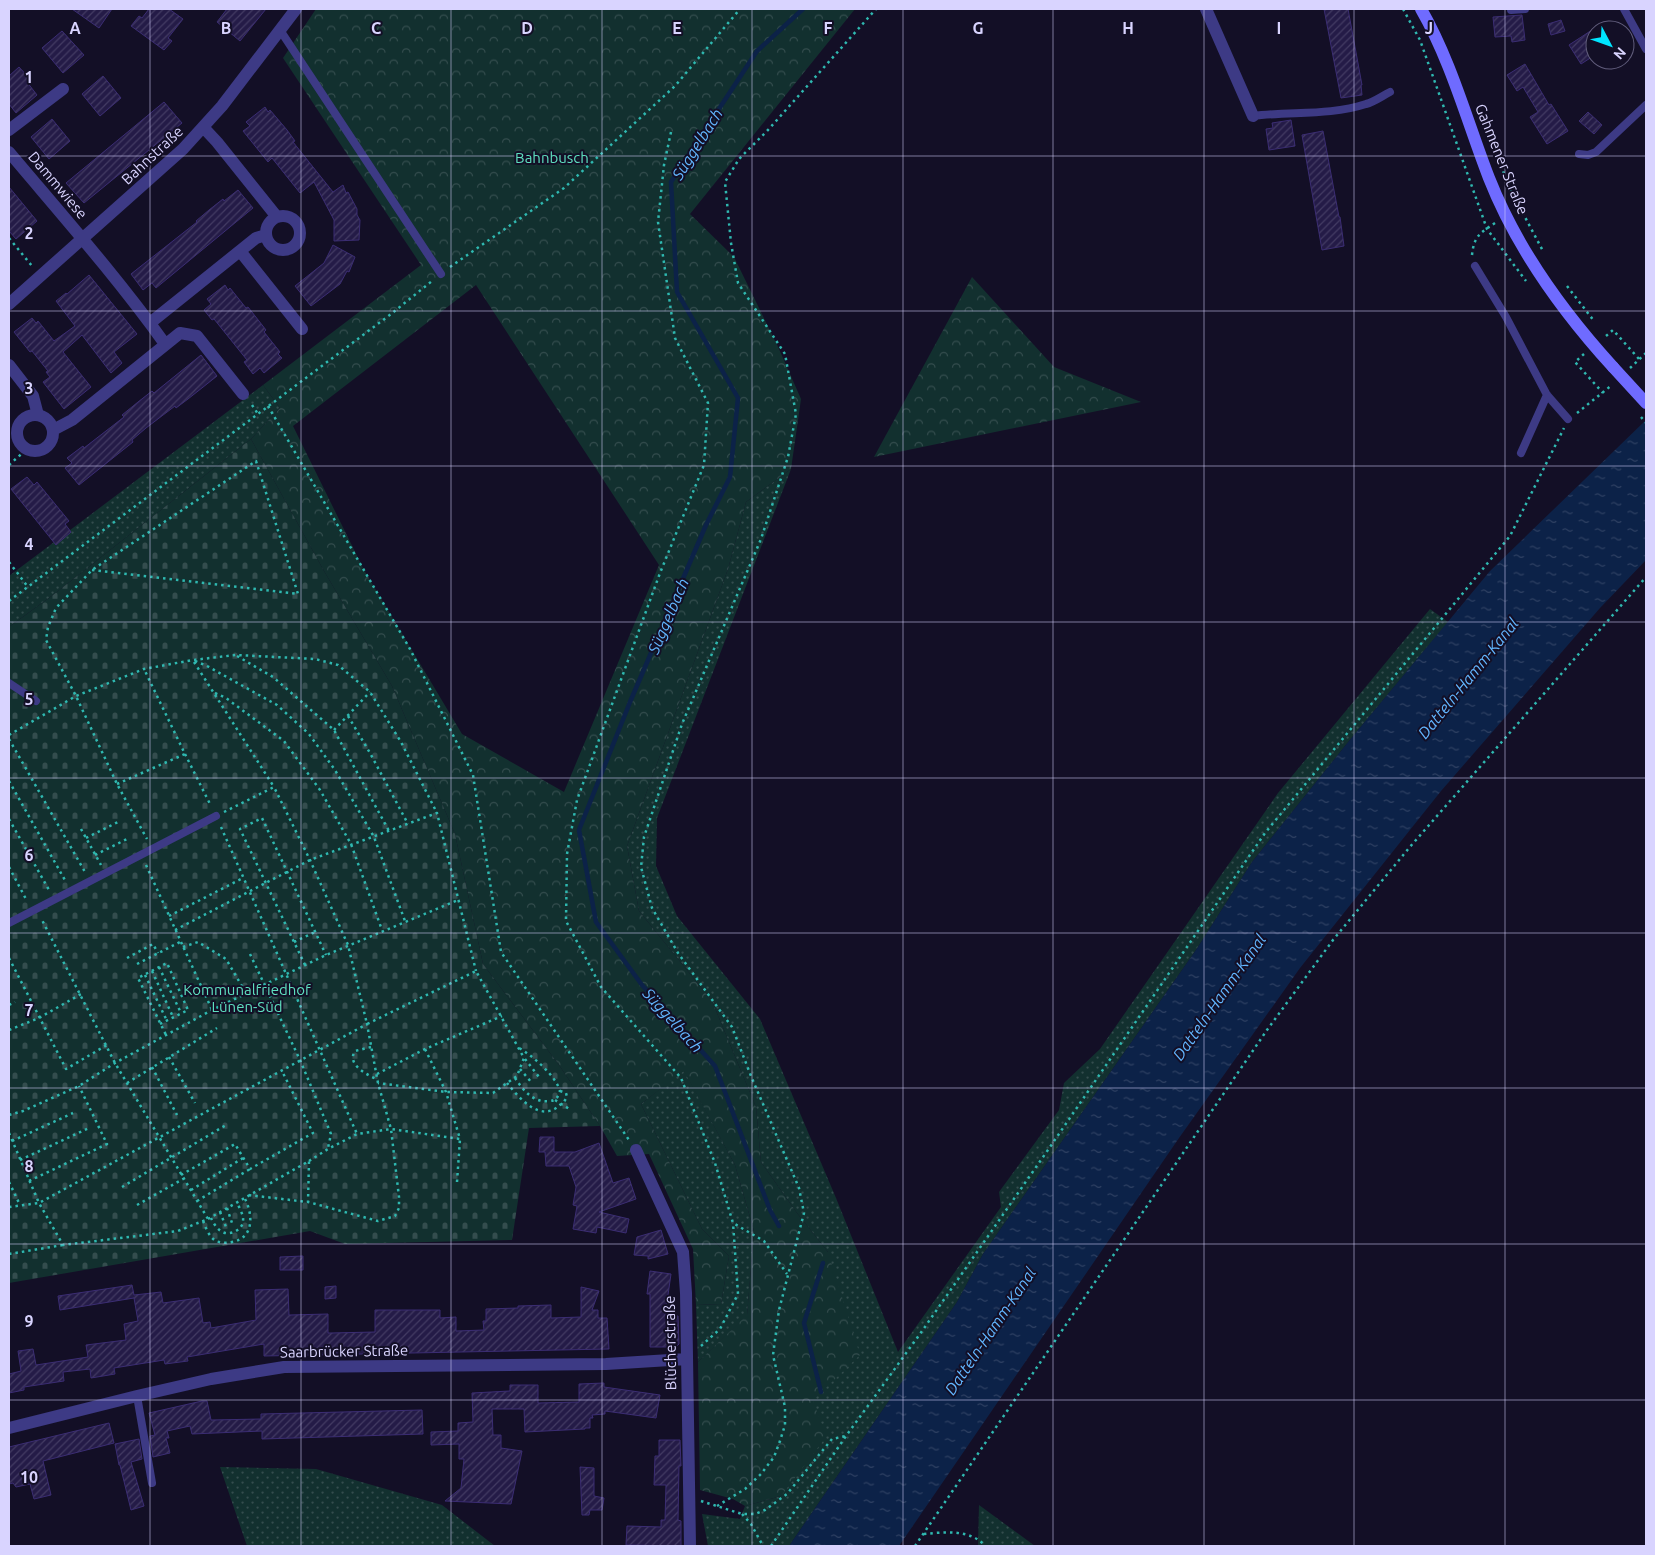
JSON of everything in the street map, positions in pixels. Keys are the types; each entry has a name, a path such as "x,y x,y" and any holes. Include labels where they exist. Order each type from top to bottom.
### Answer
{"main road":[{"name":"Gahmener Straße","path":"1421,9 1434,31 1465,110 1489,179 1527,257 1563,309 1646,403"}],"street":[{"name":"Bahnstraße","path":"9,304 159,172 203,127 222,106 296,9"},
{"path":"1206,9 1253,116"},
{"path":"9,130 63,89"},
{"path":"203,127 277,217"},
{"name":"Dammwiese","path":"9,152 83,239 165,344"},
{"path":"277,217 290,217 295,221 300,233 295,245 288,249 274,248 266,235 268,224 277,217"},
{"path":"150,323 256,238 266,235"},
{"path":"240,251 302,329"},
{"path":"53,430 72,420 180,333 197,336 243,394"},
{"path":"9,365 33,396 38,415"},
{"path":"38,415 48,420 53,430 53,438 49,445 42,450 34,451 21,445 17,431 24,419 38,415"},
{"name":"Blücherstraße","path":"636,1150 683,1252 686,1293 690,1546"},
{"name":"Saarbrücker Straße","path":"9,1428 211,1379 284,1367 606,1364 686,1359"}],"lane":[{"path":"1511,10 1525,9"},
{"path":"1624,9 1646,49"},
{"path":"280,30 441,274"},
{"path":"1253,116 1279,112 1332,112 1368,104 1390,92"},
{"path":"1580,154 1588,155 1596,152 1646,105"},
{"path":"1475,266 1506,317 1547,395 1568,419"},
{"path":"1521,452 1547,395"},
{"path":"9,683 36,701"},
{"path":"9,923 216,816"},
{"path":"137,1396 152,1484"}],"path":[{"path":"9,601 391,314 441,274 564,188 675,86 740,9"},
{"path":"717,1506 745,1489 761,1474 774,1457 785,1425 785,1407 773,1355 779,1310 804,1213 799,1188 732,1027 678,953 652,908 641,867 644,837 682,724 761,539 788,457 796,414 785,354 738,284 731,243 725,182 739,159 768,130 876,9"},
{"path":"671,132 664,165 658,222 675,338 708,402 704,465 660,573 577,800 567,854 566,921 601,987 681,1078 715,1163 732,1223 738,1294 720,1329 686,1359"},
{"path":"1493,144 1510,187 1546,256"},
{"path":"1475,266 1472,256 1473,245 1478,235 1506,216"},
{"path":"9,238 41,276"},
{"path":"1567,286 1595,322"},
{"path":"1600,329 1609,341"},
{"path":"1606,336 1613,330 1639,359"},
{"path":"771,1546 846,1436 920,1334 1050,1147 1265,833 1510,536 1568,419 1603,393 1619,373 1646,353"},
{"path":"1584,354 1575,362 1603,393"},
{"path":"268,406 410,649 473,775 501,952 636,1150"},
{"path":"9,465 27,449"},
{"path":"92,570 298,594 256,461 92,570 56,608 48,627 46,640 76,696 117,784 153,850"},
{"path":"9,562 28,587"},
{"path":"915,1546 1267,1030 1333,940 1409,848 1646,577"},
{"path":"9,735 76,696 144,669 193,660 236,655 314,658 338,665 370,692 401,742 436,813 476,971 524,1058 539,1077"},
{"path":"236,655 273,677 334,730 389,831"},
{"path":"193,660 274,787 310,860 348,945 367,1024 378,1081 391,1129 399,1208 395,1216 378,1221 308,1202 248,1195"},
{"path":"193,660 277,705 309,734 334,770 374,837 405,922"},
{"path":"144,669 216,816 357,1134"},
{"path":"334,730 370,692"},
{"path":"215,693 226,698 284,741 320,790 351,844 382,930"},
{"path":"348,716 408,824"},
{"path":"9,739 90,881"},
{"path":"117,784 185,754"},
{"path":"9,781 71,890"},
{"path":"216,816 274,787"},
{"path":"175,930 310,860 436,813"},
{"path":"305,965 240,829 262,818 326,955"},
{"path":"9,819 54,899"},
{"path":"86,838 120,821"},
{"path":"81,829 105,873"},
{"path":"95,855 129,838"},
{"path":"142,855 212,1010"},
{"path":"9,868 81,994 115,1063 159,1138 197,1201 221,1232 225,1234 241,1228 244,1222 236,1202"},
{"path":"169,916 243,878"},
{"path":"9,1115 23,1111 79,1086 115,1063 166,1035 285,974 382,930 458,900"},
{"path":"294,942 315,932"},
{"path":"138,964 180,942"},
{"path":"183,947 198,942 226,959 246,993"},
{"path":"127,958 153,944 158,953"},
{"path":"250,954 300,1060 331,1134 328,1149"},
{"path":"9,958 66,1069 107,1046"},
{"path":"160,1024 188,1010 167,963 138,978 160,1024 166,1035"},
{"path":"159,967 181,1013"},
{"path":"152,971 173,1017"},
{"path":"9,1207 39,1203 367,1024 476,971"},
{"path":"145,975 167,1021"},
{"path":"9,1030 39,1018 81,994"},
{"path":"9,1005 15,1002"},
{"path":"377,1074 425,1049 502,1016"},
{"path":"127,1083 217,1028"},
{"path":"371,1047 355,1051 352,1055 353,1062 363,1072 378,1081 446,1092 493,1093 515,1078 524,1058"},
{"path":"507,1083 522,1100 533,1108 545,1112 556,1110 567,1097 566,1093 560,1091 541,1064 519,1048"},
{"path":"425,1049 446,1092 460,1139 457,1182"},
{"path":"169,1057 195,1103"},
{"path":"152,1068 178,1115"},
{"path":"520,1070 532,1083"},
{"path":"197,1201 313,1134 282,1071"},
{"path":"515,1078 530,1096 542,1102 558,1098 560,1091"},
{"path":"29,1181 107,1144 79,1086"},
{"path":"554,1100 571,1110"},
{"path":"12,1141 73,1113"},
{"path":"122,1187 226,1125"},
{"path":"20,1160 89,1128"},
{"path":"9,1254 178,1231 210,1218 357,1134 391,1129 460,1139"},
{"path":"9,1133 39,1203 63,1246"},
{"path":"181,1174 235,1144 250,1169"},
{"path":"190,1190 243,1158"},
{"path":"308,1161 308,1202"},
{"path":"137,1205 183,1178"},
{"path":"9,1182 20,1206"},
{"path":"202,1221 209,1234 216,1241 225,1243 240,1240 247,1234 250,1225 250,1207 244,1197"},
{"path":"226,1208 233,1226"},
{"path":"220,1212 226,1227"},
{"path":"732,1223 764,1242 787,1274"},
{"path":"690,1498 742,1514 755,1514 774,1505 787,1494 832,1439 846,1436"},
{"path":"742,1514 751,1524 763,1546"},
{"path":"924,1534 952,1531 980,1540 985,1546"}],"green space":[{"name":"Bahnbusch","path":"316,9 855,9 690,214 734,257 801,399 791,469 746,502 728,569 627,846 639,911 712,1001 756,1107 761,1162 797,1213 828,1252 860,1355 813,1400 826,1437 781,1496 745,1506 733,1499 700,1490 698,1362 747,1315 754,1231 735,1165 684,1071 641,1104 702,1229 729,1256 721,1304 696,1305 693,1249 649,1154 617,1156 600,1126 559,1065 483,964 455,834 392,686 324,571 251,439 280,408 263,385 421,265 283,58","holes":["476,285 659,565 564,792 462,734 364,570 293,426"]},
{"path":"972,277 1054,367 1141,402 874,457"},
{"path":"263,385 280,408 251,439 53,595 9,627 9,576"},
{"name":"Kommunalfriedhof Lünen-Süd","path":"251,439 324,571 392,686 455,834 483,964 559,1065 600,1126 529,1128 512,1240 345,1244 310,1231 9,1283 9,627 53,595"},
{"path":"791,469 657,818 656,866 677,916 760,1019 836,1198 898,1352 1001,1207 999,1192 1059,1110 1064,1083 1100,1049 1278,793 1430,609 1448,622 1252,862 1196,950 983,1254 957,1302 789,1546 708,1546 702,1514 740,1519 745,1506 781,1496 813,1400 828,1252 797,1213 761,1162 756,1107 712,1001 639,911 627,846 728,569 746,502"},
{"path":"684,1070 735,1165 754,1231 747,1316 698,1362 696,1305 721,1304 729,1256 702,1229 641,1104"},
{"path":"220,1467 316,1469 442,1505 495,1546 247,1546"},
{"path":"979,1505 1035,1546 978,1546"}],"water":[{"name":"Datteln-Hamm-Kanal","path":"1646,420 1646,560 1600,608 1441,791 1300,968 1179,1138 899,1546 789,1546 957,1302 983,1254 1196,950 1252,862 1349,741 1490,571"}],"building":[{"path":"72,9 112,9 99,28"},
{"path":"149,9 169,9 183,19 168,38 172,41 164,50 131,26 139,16 142,18"},
{"path":"227,9 266,9 240,41 217,22"},
{"path":"1324,9 1348,9 1362,85 1362,95 1341,98"},
{"path":"1522,15 1525,40 1512,42 1511,36 1495,37 1493,17"},
{"path":"1561,20 1565,31 1551,35 1548,24"},
{"path":"62,31 84,55 63,73 42,48"},
{"path":"1585,35 1585,61 1581,64 1569,45"},
{"path":"1525,64 1549,105 1551,104 1568,131 1547,144 1530,117 1538,112 1523,87 1517,91 1507,75"},
{"path":"19,67 30,79 27,82 37,95 16,113 9,104 9,76"},
{"path":"103,76 121,98 100,116 82,94"},
{"path":"164,102 182,123 84,203 66,183"},
{"path":"265,107 268,112 270,110 287,130 295,141 293,142 333,192 343,185 346,193 348,192 357,209 357,215 360,220 359,240 334,241 334,220 314,182 300,193 272,158 268,162 243,131 250,126 246,122"},
{"path":"1588,112 1602,125 1594,134 1579,121"},
{"path":"52,119 70,141 49,159 31,137"},
{"path":"1291,120 1295,146 1269,150 1266,129 1273,128 1272,123"},
{"path":"1323,131 1344,246 1322,250 1302,135"},
{"path":"9,187 37,221 16,239 9,231"},
{"path":"238,190 253,208 156,288 152,283 143,290 131,274 223,199 224,201"},
{"path":"333,245 355,257 349,272 347,271 340,284 311,306 295,286 324,263"},
{"path":"89,275 137,334 114,352 122,363 111,373 82,335 63,352 91,387 64,409 43,382 50,377 46,372 48,371 14,332 32,318 36,323 38,321 54,341 75,326 56,301"},
{"path":"225,285 228,290 230,288 246,308 248,307 280,352 278,354 282,358 264,373 260,368 253,374 244,362 247,360 214,319 212,320 204,310 211,304 207,299"},
{"path":"201,355 217,376 176,408 175,406 146,428 132,440 133,442 79,485 65,468 72,463 67,458 83,446 84,448 124,417 122,415 138,402 152,391 154,393"},
{"path":"27,477 34,485 37,482 69,521 65,524 71,532 56,545 11,489"},
{"path":"540,1137 554,1137 554,1152 575,1152 599,1143 613,1183 629,1178 636,1199 599,1212 629,1219 626,1233 597,1227 596,1233 573,1229 577,1206 573,1205 576,1187 569,1166 546,1166 545,1152 539,1152"},
{"path":"661,1230 668,1254 648,1259 648,1256 634,1255 637,1237"},
{"path":"303,1256 303,1270 280,1270 280,1257"},
{"path":"650,1271 671,1274 665,1316 678,1316 679,1344 676,1347 650,1347 650,1294 647,1294"},
{"path":"132,1285 134,1295 161,1292 163,1303 199,1298 203,1323 210,1322 211,1328 256,1320 255,1290 288,1289 289,1315 328,1314 328,1333 375,1332 375,1310 440,1310 440,1318 456,1317 456,1331 484,1330 483,1321 486,1321 486,1309 551,1305 551,1318 581,1317 581,1287 599,1291 592,1310 598,1310 598,1318 607,1318 609,1349 264,1356 264,1344 187,1357 188,1361 165,1364 164,1360 114,1368 115,1374 91,1378 90,1369 63,1372 64,1381 24,1387 24,1390 9,1393 9,1374 21,1371 18,1351 33,1349 36,1365 88,1357 86,1345 126,1340 124,1324 138,1321 134,1298 60,1310 58,1296"},
{"path":"336,1286 336,1298 325,1299 325,1287"},
{"path":"604,1383 604,1387 660,1395 656,1418 605,1411 605,1414 592,1415 593,1418 590,1418 590,1428 525,1432 524,1409 492,1409 493,1435 501,1435 501,1448 522,1451 511,1504 445,1501 461,1488 464,1459 459,1459 459,1444 431,1445 431,1432 458,1431 458,1423 473,1422 472,1393 510,1391 510,1385 538,1385 538,1403 579,1402 579,1384"},
{"path":"207,1401 211,1420 261,1419 261,1414 422,1410 423,1434 262,1439 262,1431 192,1434 190,1426 167,1431 169,1438 166,1438 170,1453 153,1457 150,1436 155,1435 149,1413"},
{"path":"109,1423 114,1443 43,1461 51,1495 34,1499 30,1484 16,1487 13,1483 9,1484 9,1447"},
{"path":"139,1439 142,1459 131,1462 144,1506 131,1510 115,1444"},
{"path":"659,1440 680,1440 681,1466 679,1466 678,1520 681,1521 681,1546 626,1545 627,1526 661,1527 661,1520 665,1520 666,1485 654,1485 655,1456 659,1456"},
{"path":"580,1467 594,1468 594,1496 604,1498 602,1510 590,1510 589,1515 582,1515"}],"waterway":[{"name":"Süggelbach","path":"779,1226 770,1210 715,1066 642,985 596,922 579,830 630,702 706,525 730,477 738,398 677,292 671,182 757,51 803,9"},
{"name":"Süggelbach","path":"821,1392 804,1323 823,1263"}]}
